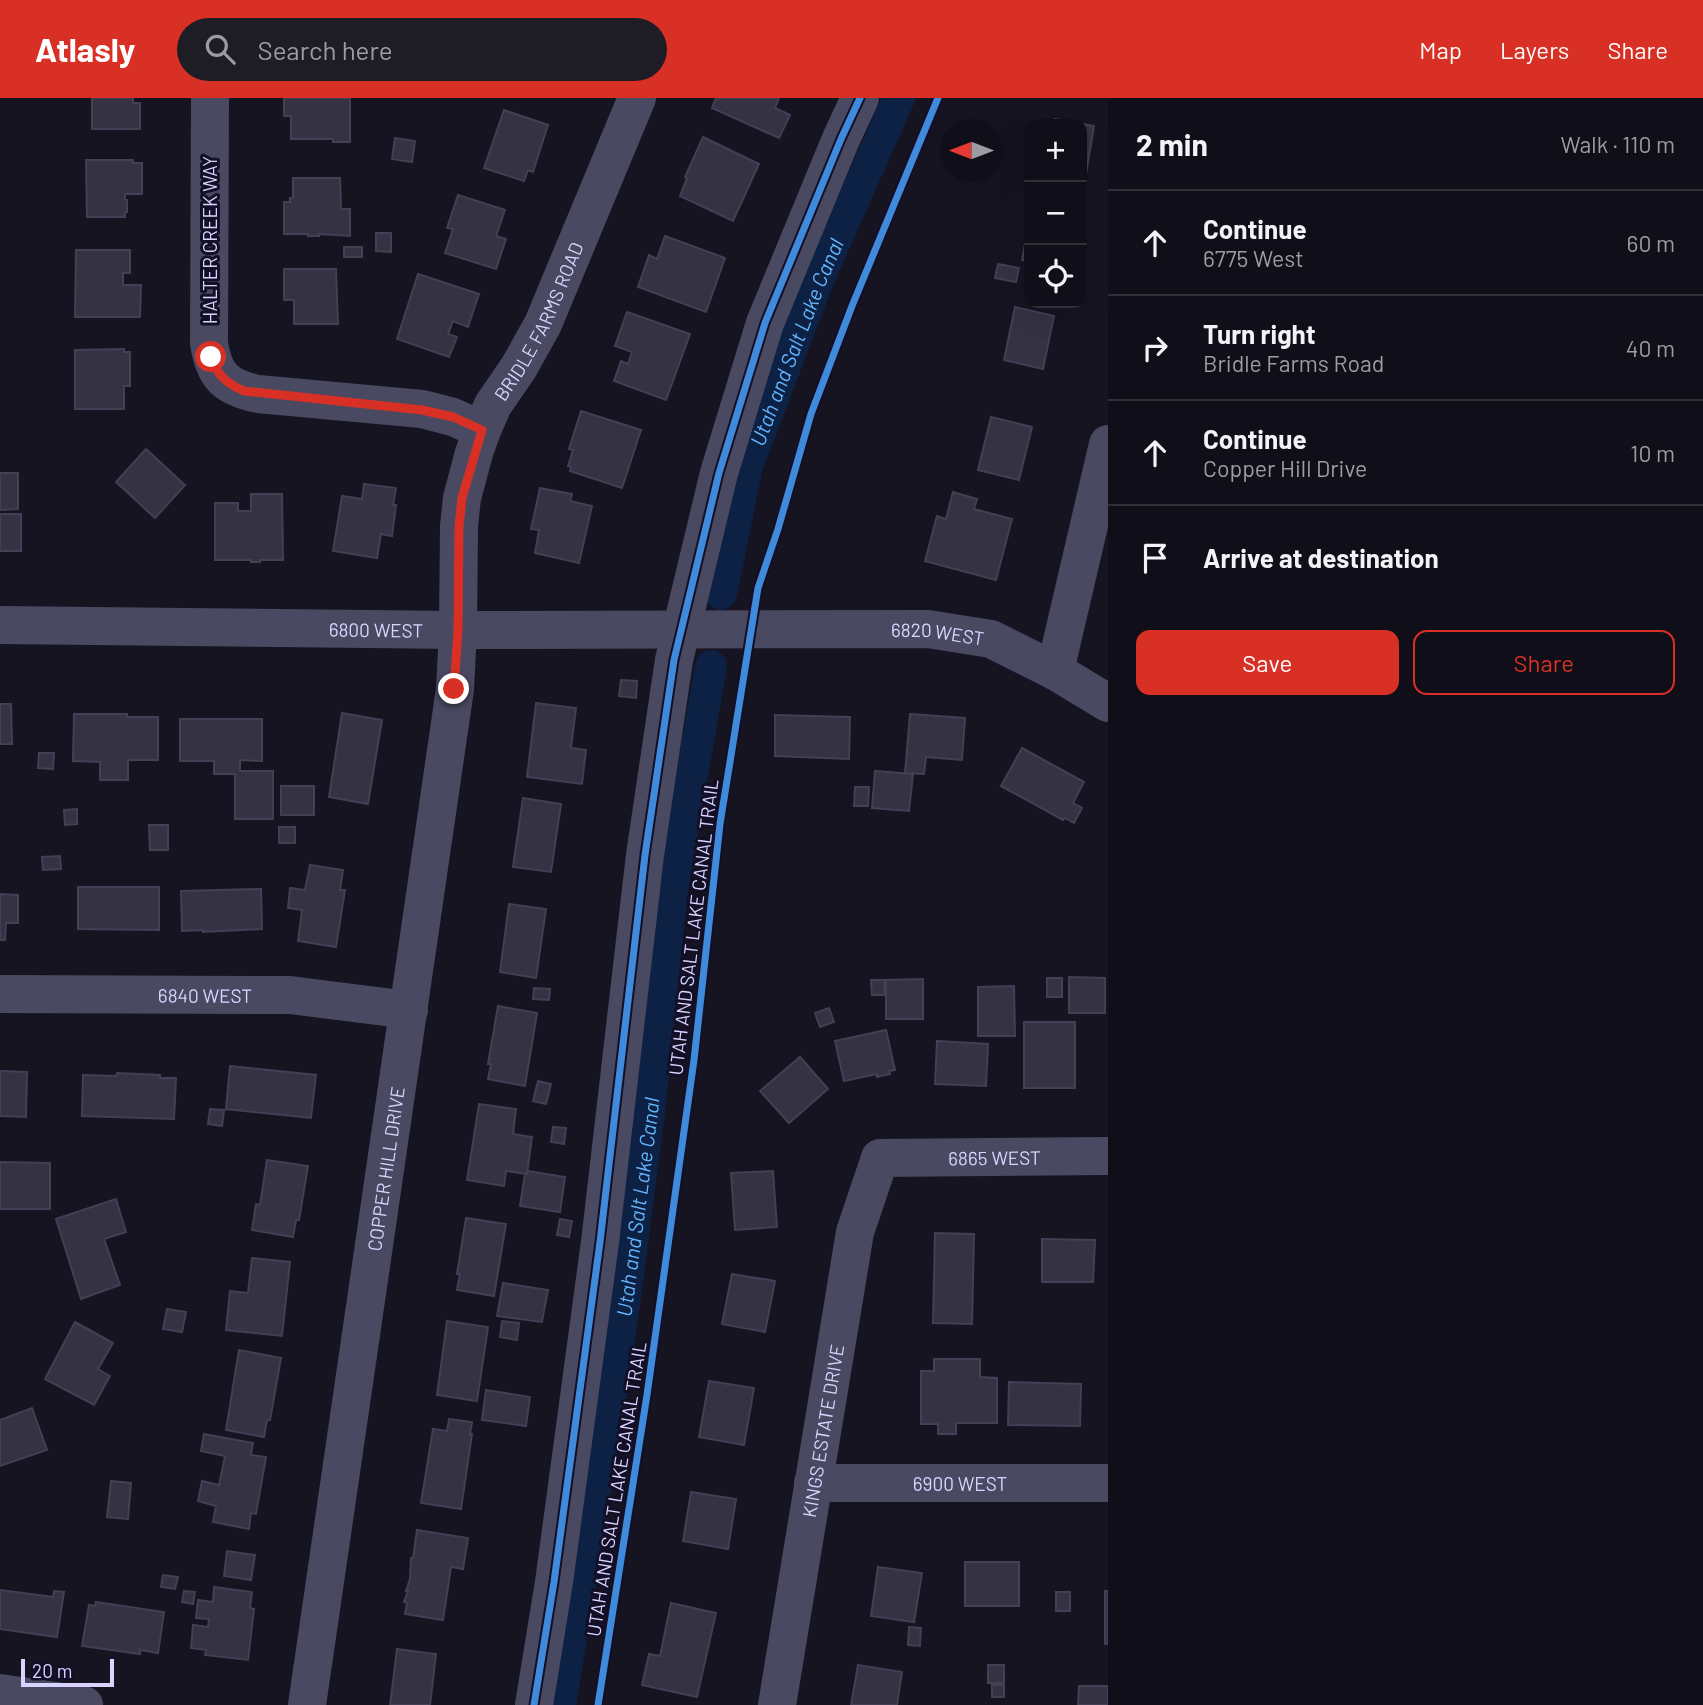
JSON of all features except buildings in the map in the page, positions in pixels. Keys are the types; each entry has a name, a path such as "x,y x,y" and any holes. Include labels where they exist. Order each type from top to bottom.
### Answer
{"street":[{"name":"HALTER CREEK WAY","path":"210,98 209,342 216,370 223,380 244,391 258,394 438,412 482,430"},
{"name":"BRIDLE FARMS ROAD","path":"458,630 458,548 462,498 482,430 493,405 532,346 543,324 637,98"},
{"path":"534,1705 554,1582 598,1256 645,855 672,671 719,473 765,323 860,98"},
{"path":"1055,671 1108,444"},
{"name":"6800 WEST","path":"0,625 458,630 751,629"},
{"name":"6820 WEST","path":"751,629 928,629 991,639 1055,671 1108,703"},
{"name":"COPPER HILL DRIVE","path":"307,1705 453,703 458,630"},
{"name":"6840 WEST","path":"0,994 290,995 409,1010"},
{"name":"6865 WEST","path":"880,1158 1108,1156"},
{"name":"KINGS ESTATE DRIVE","path":"777,1705 855,1232 880,1158"},
{"name":"6900 WEST","path":"813,1483 1108,1483"},
{"path":"0,1693 84,1705"}],"waterway":[{"name":"Utah and Salt Lake Canal","path":"721,594 747,466 818,280 899,98"},
{"name":"Utah and Salt Lake Canal","path":"560,1705 617,1357 649,1113 672,890 711,666"}],"cycle path":[{"path":"534,1705 554,1582 600,1242 645,855 674,660 719,473 765,323 860,98"},
{"name":"UTAH AND SALT LAKE CANAL TRAIL","path":"598,1705 647,1395 694,1060 720,824 758,588 811,414 852,306 938,98"}],"route":[{"path":"211,357 223,380 244,391 438,412 482,430 462,498 454,689"}]}
